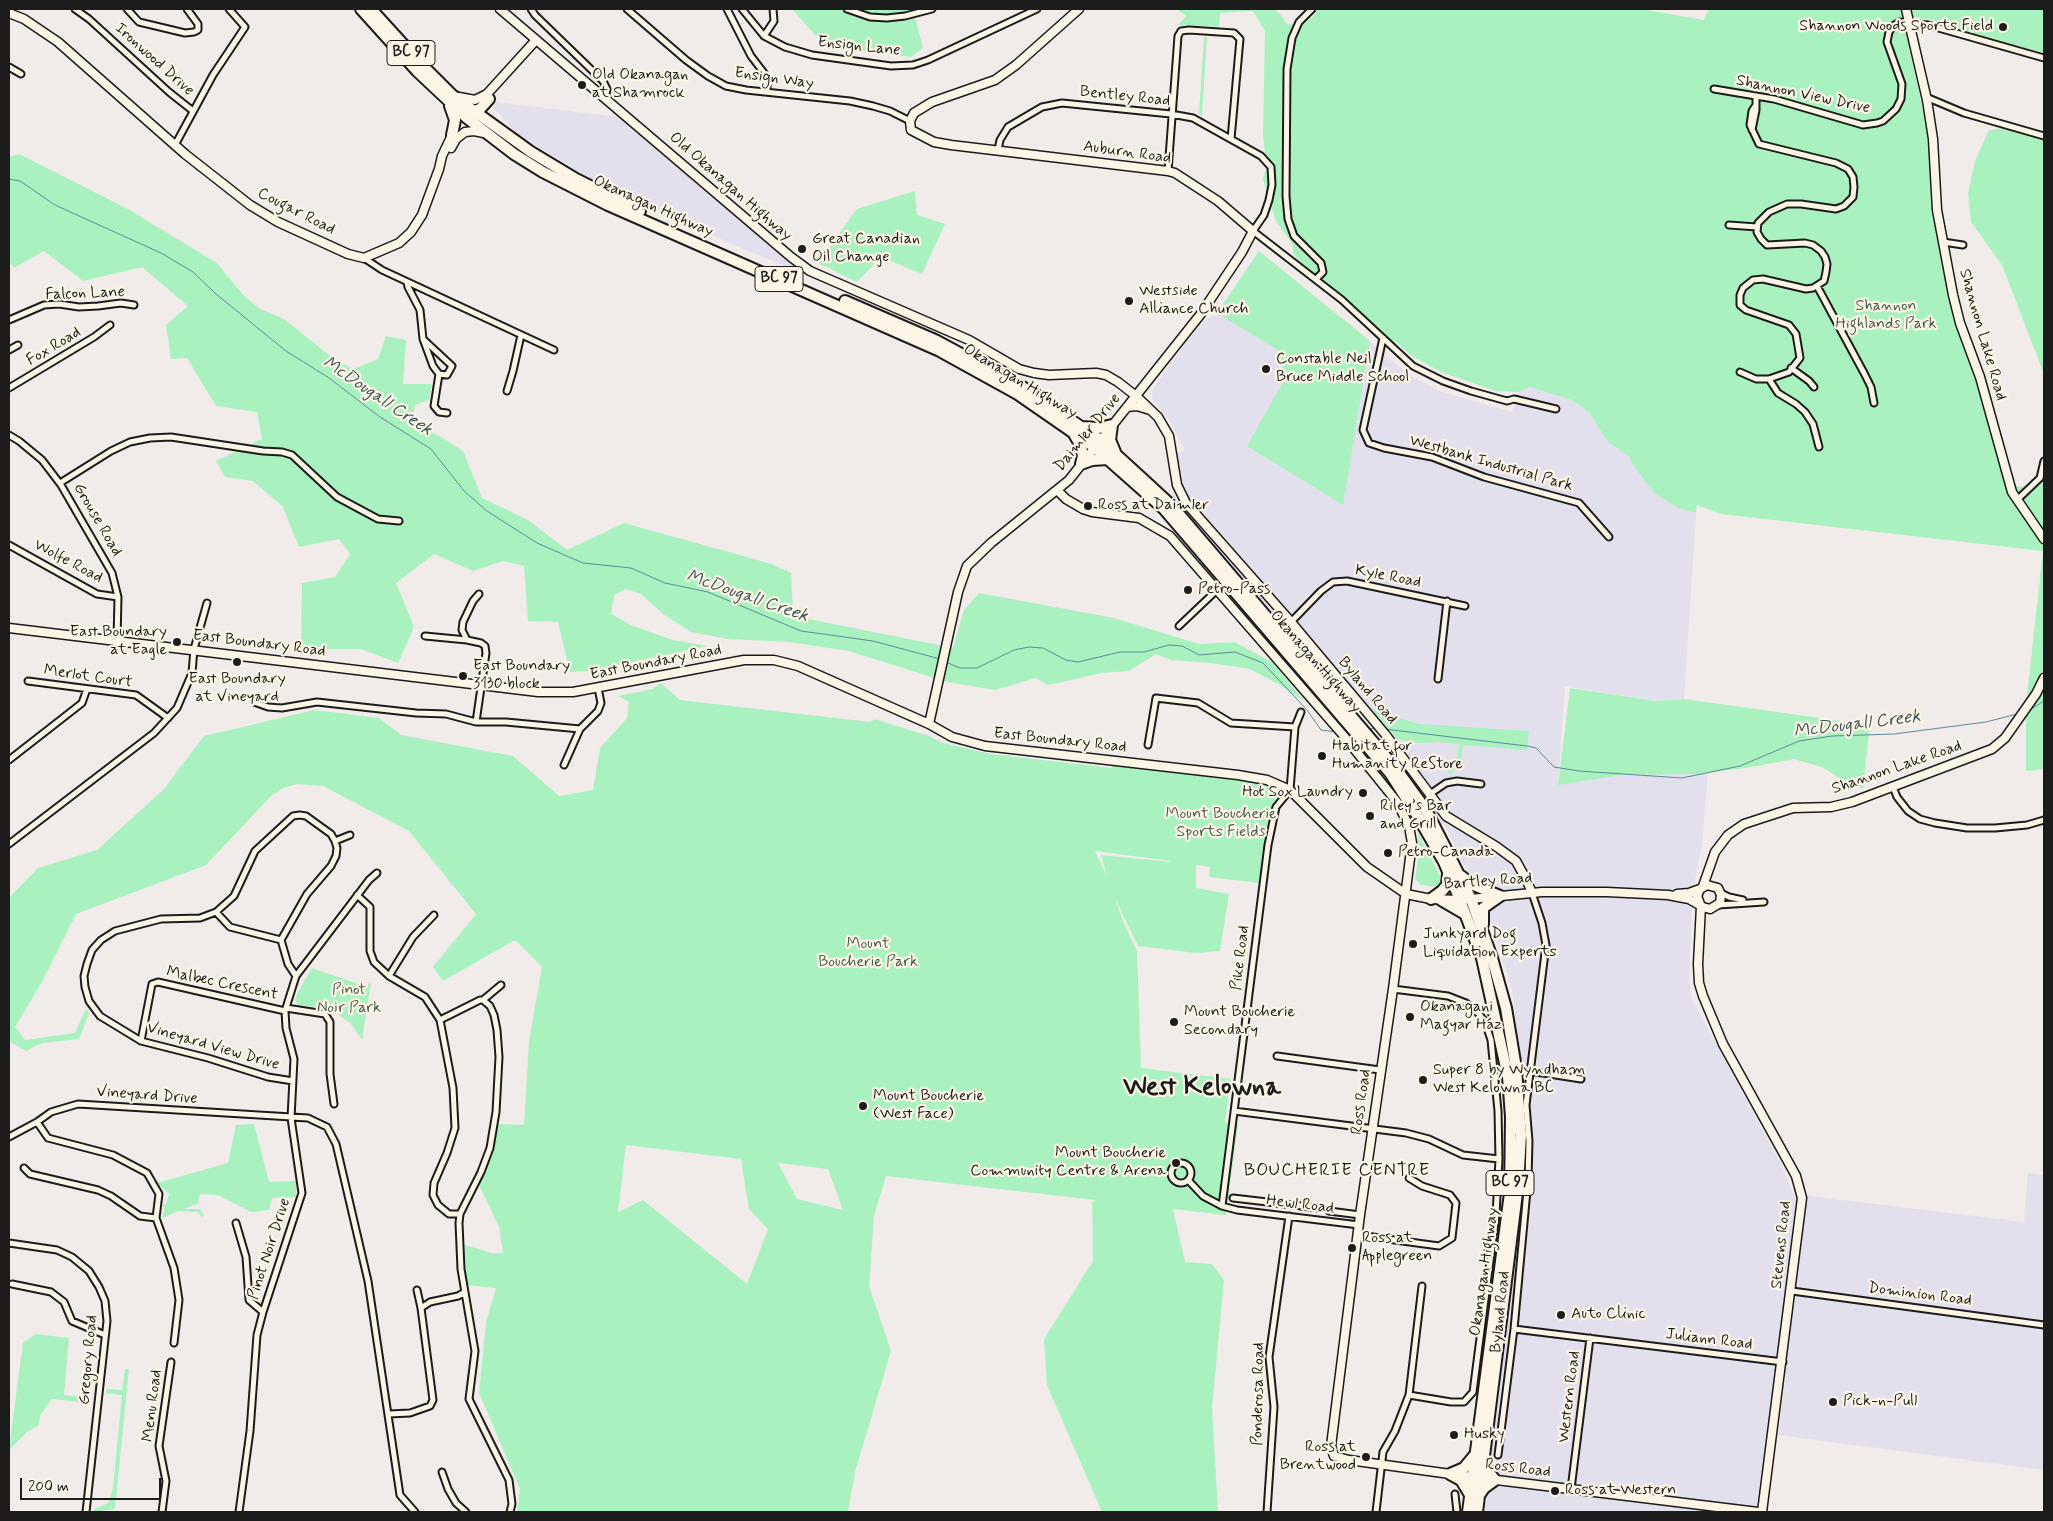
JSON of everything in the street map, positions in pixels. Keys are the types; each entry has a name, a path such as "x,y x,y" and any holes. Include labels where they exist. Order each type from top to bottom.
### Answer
{"highway":[{"name":"BC 97","path":"361,9 436,90"},
{"name":"Okanagan Highway","path":"372,9 486,133 514,154 563,183 940,351 1076,428"},
{"path":"436,90 451,97 470,115"},
{"path":"436,90 454,114 452,135"},
{"path":"452,135 470,115 489,99"},
{"path":"489,99 488,112 504,133"},
{"name":"Okanagan Highway","path":"470,115 504,133 531,152 611,198 935,340 1024,388 1097,443 1164,509 1359,730 1390,773 1471,899 1506,1008 1516,1068 1521,1135 1518,1185 1477,1478 1475,1495 1477,1512"},
{"path":"1112,425 1110,440 1112,457 1081,464 1083,456 1076,428 1099,428 1112,425"},
{"path":"1465,914 1436,899 1453,873 1471,884 1500,896"},
{"name":"Okanagan Highway","path":"1453,873 1460,900 1482,958 1508,1076 1511,1117 1510,1193 1480,1457"},
{"path":"1485,938 1482,914 1484,908 1500,896"},
{"path":"1480,1457 1495,1480 1475,1495 1461,1480 1450,1474 1464,1468 1480,1457"},
{"name":"Okanagan Highway","path":"1468,1512 1475,1495"}],"street":[{"name":"Ironwood Drive","path":"75,9 89,19 193,112"},
{"path":"127,9 139,22 185,33 194,32 198,30 198,24 187,9"},
{"path":"175,145 213,74 245,26 229,9"},
{"name":"Old Okanagan Highway","path":"500,9 791,257 810,271 969,340 1020,369 1034,374 1096,373 1106,375 1136,396"},
{"path":"531,9 603,81 607,89 605,99"},
{"name":"Ensign Way","path":"627,9 708,76 726,86 873,106 890,111 910,121"},
{"path":"727,9 751,56 764,73 768,83 767,92"},
{"name":"Ensign Lane","path":"742,9 764,36 785,47 812,55 891,66 913,65 950,51 1037,9"},
{"path":"764,36 774,21 773,9"},
{"path":"847,9 870,17 886,18 905,16 932,9"},
{"path":"910,121 914,113 932,102 996,80 1016,65 1070,12 1079,9"},
{"path":"1312,9 1299,22 1292,38 1287,69 1286,196 1288,219 1294,236 1321,263 1323,272 1316,279"},
{"name":"Shannon Lake Road","path":"1906,9 1926,97 1933,139 1937,210 1960,323 1980,377 2012,492 2044,539"},
{"name":"Cougar Road","path":"9,13 24,19 51,37 175,145 250,205 306,235 348,254 364,258 382,270 554,350"},
{"name":"Shannon View Drive","path":"1714,89 1774,99 1864,124 1877,124 1896,109 1901,99 1902,84 1887,42 1889,32 1899,22 1909,24"},
{"path":"1909,24 1928,25 2044,58"},
{"path":"1168,171 1178,36 1181,31 1234,33 1240,39 1231,140"},
{"path":"452,95 464,99 475,100 481,98 536,40"},
{"path":"9,67 21,74"},
{"path":"489,99 508,71"},
{"path":"1740,372 1756,379 1769,379 1789,372 1800,358 1796,334 1789,324 1746,310 1740,305 1740,295 1747,284 1754,280 1763,279 1806,289 1818,286 1824,281 1827,264 1821,251 1813,245 1805,243 1768,245 1761,240 1757,227 1763,216 1787,204 1836,209 1844,206 1853,197 1854,188 1853,177 1848,169 1836,163 1759,144 1750,126 1752,111 1756,105 1756,97"},
{"path":"1926,97 1964,113 2044,136"},
{"name":"Bentley Road","path":"998,150 1000,140 1008,127 1042,107 1062,103 1193,118 1260,156"},
{"name":"Auburn Road","path":"910,121 911,130 934,142 1175,173 1218,201 1253,231 1316,279 1413,366 1443,381 1507,401 1514,399 1556,409"},
{"path":"439,169 456,139 469,131 486,133"},
{"path":"364,258 399,243 411,232 422,215 442,156 452,135"},
{"name":"Daimler Drive","path":"929,724 958,592 967,566 991,543 1069,480 1200,315 1264,215 1272,186 1272,167 1260,156"},
{"path":"1729,225 1757,227"},
{"path":"1943,242 1963,245"},
{"path":"407,282 420,310 423,339 433,366 439,374 434,406 439,412 447,413"},
{"path":"1818,286 1864,373 1871,388 1874,404"},
{"name":"Falcon Lane","path":"9,320 44,306 59,304 79,307 121,303 134,305"},
{"name":"Fox Road","path":"9,388 94,337 110,325"},
{"path":"507,391 521,335"},
{"name":"Westbank Industrial Park","path":"1383,338 1363,430 1370,443 1384,448 1432,457 1484,477 1579,503 1609,537"},
{"path":"423,339 452,366 447,375 439,374"},
{"path":"9,350 18,345"},
{"path":"1792,368 1809,380 1814,387"},
{"path":"1769,379 1778,393 1806,412 1813,424 1819,447"},
{"name":"Byland Road","path":"1136,396 1162,422 1169,436 1177,485 1186,503 1291,622 1380,728 1450,820 1497,847 1516,861 1532,893 1542,924 1546,945 1526,1105 1529,1141 1528,1180 1514,1329 1498,1455"},
{"path":"1127,407 1137,406 1152,411"},
{"name":"Grouse Road","path":"9,435 19,440 42,460 60,483 112,572 118,597 118,641"},
{"path":"60,483 111,451 130,442 150,438 171,437 263,452 282,452 292,456 337,497 378,519 399,521"},
{"path":"2017,500 2042,479 2044,462"},
{"name":"Ross Road","path":"1057,490 1083,509 1092,512 1139,518 1170,536 1218,589 1340,732 1397,802 1405,814 1409,826 1412,843 1406,894 1360,1215 1331,1446 1334,1456 1349,1460 1477,1478 1758,1512"},
{"name":"Wolfe Road","path":"9,545 97,594 118,597"},
{"name":"Kyle Road","path":"1291,622 1333,582 1347,581 1466,606"},
{"path":"1180,626 1218,589"},
{"path":"467,640 462,630 463,622 473,601 480,594"},
{"path":"1438,680 1447,602"},
{"path":"9,844 154,734 177,708 192,673 194,649 207,603"},
{"name":"East Boundary Road","path":"9,628 546,692 573,692 598,688 744,660 774,660 798,666 929,724 952,737 985,746 1238,775 1267,780 1290,790"},
{"path":"426,636 481,642 485,646 482,685 476,722"},
{"name":"Shannon Lake Road","path":"1701,888 1715,852 1728,835 1744,824 1793,808 1830,807 1852,802 1992,749 2005,738 2036,694 2044,678"},
{"name":"Merlot Court","path":"28,681 136,695 168,718"},
{"path":"564,765 580,729 598,710 601,703 598,688"},
{"path":"9,760 82,703 87,689"},
{"path":"1148,745 1156,698 1198,703 1231,723 1295,727"},
{"path":"254,702 268,707 282,708 317,702 416,713 446,714 476,722 506,722 580,729"},
{"path":"1290,790 1295,727 1301,712"},
{"path":"1430,794 1446,784 1457,781 1480,784"},
{"path":"1893,787 1908,811 1920,819 1936,823 1966,828 1996,828 2027,825 2044,820"},
{"name":"Bartley Road","path":"1290,790 1367,868 1406,894 1436,899 1460,900 1532,893 1607,892 1668,895 1690,899 1700,905"},
{"name":"Pike Road","path":"1222,1206 1273,818 1276,807 1290,790"},
{"name":"Vineyard View Drive","path":"293,1082 268,1077 208,1058 141,1041 100,1016 89,1001 84,987 86,964 92,950 101,940 115,931 161,919 200,918 216,912 234,896 255,851 293,816 306,816 331,834 335,841"},
{"path":"296,976 288,964 281,940 307,894 331,866 336,856 335,841 350,835"},
{"path":"1712,862 1721,899 1716,907"},
{"name":"Pinot Noir Drive","path":"239,1512 250,1431 256,1343 263,1312 302,1193 291,1118 294,1059 286,1028 285,1009 296,976 377,873"},
{"path":"1751,902 1729,897 1711,885 1701,888 1697,896 1700,905 1706,908 1764,902"},
{"name":"Bartley Road","path":"1668,895 1690,893 1701,888"},
{"path":"358,895 370,907 370,951 374,962 389,976 425,997 440,1020 453,1088 455,1128 434,1183 433,1195 438,1205 449,1214 460,1214"},
{"name":"Stevens Road","path":"1700,905 1699,974 1703,996 1723,1044 1796,1176 1800,1189 1801,1209 1792,1291 1762,1512"},
{"name":"Stevens Road","path":"1700,944 1707,916 1716,907"},
{"path":"216,912 230,927 281,940"},
{"path":"389,976 413,937 434,915"},
{"name":"Malbec Crescent","path":"141,1041 152,984 158,982 285,1009"},
{"path":"440,1020 468,1005 483,1000 501,986"},
{"path":"1393,988 1458,999 1473,1008 1484,1022 1491,1040 1496,1078 1499,1159 1496,1215 1473,1392 1464,1402 1451,1402 1409,1395"},
{"path":"483,1000 490,1006 497,1030 499,1057 496,1112 490,1148 481,1172 460,1214 461,1269 475,1351 469,1399 509,1480 512,1504 510,1512"},
{"path":"285,1009 325,1014 330,1022 330,1074 334,1104"},
{"path":"1277,1056 1380,1070"},
{"path":"1530,1071 1581,1079"},
{"name":"Vineyard Drive","path":"9,1137 51,1112 78,1104 308,1118 327,1127 336,1144 368,1281 400,1495 416,1512"},
{"path":"1234,1111 1406,1133 1429,1139 1463,1155 1499,1159"},
{"path":"37,1122 48,1138 113,1155 147,1173 159,1194 156,1218 174,1268 179,1300 174,1343"},
{"path":"1180,1162 1189,1166 1191,1173 1188,1180 1180,1183 1174,1180 1171,1174 1174,1165 1180,1162"},
{"path":"24,1168 30,1174 98,1190 111,1196 140,1216 156,1218"},
{"path":"1358,1235 1438,1246 1452,1238 1456,1204 1450,1195 1422,1186 1409,1178"},
{"name":"Hewl Road","path":"1188,1180 1204,1196 1222,1206 1237,1210 1359,1225"},
{"name":"Hewl Road","path":"1233,1198 1319,1208"},
{"name":"Ponderosa Road","path":"1268,1512 1274,1407 1269,1357 1287,1216 1285,1204"},
{"name":"Hewl Road","path":"1329,1211 1360,1215"},
{"path":"236,1223 246,1257 249,1300 263,1312"},
{"name":"Gregory Road","path":"9,1243 56,1250 72,1257 89,1271 99,1286 105,1301 107,1321 86,1512"},
{"path":"12,1284 51,1292 64,1302 72,1321 105,1335"},
{"path":"1376,1512 1383,1452 1395,1430 1409,1395 1422,1286"},
{"path":"389,1414 410,1413 430,1406 432,1400 421,1308 417,1290"},
{"name":"Dominion Road","path":"1792,1291 2044,1325"},
{"path":"421,1308 430,1302 458,1296 465,1292"},
{"name":"Juliann Road","path":"1514,1329 1783,1362"},
{"name":"Western Road","path":"1571,1489 1590,1338"},
{"name":"Menu Road","path":"162,1512 166,1481 159,1446 171,1362"},
{"path":"442,1472 452,1496 466,1512"},
{"path":"1455,1494 1457,1512"}],"shaded area":[{"path":"495,102 619,117 805,274 729,243 591,179 517,134 494,108"},
{"path":"1259,251 1410,375 1442,392 1512,412 1518,392 1545,381 1588,386 1678,508 1696,513 1684,699 1656,701 1565,686 1558,784 1622,775 1708,772 1702,845 1693,890 1689,974 1691,997 1782,1166 1793,1194 2024,1222 2028,1173 2044,1175 2044,1470 1778,1435 1786,1377 1774,1375 1756,1512 1484,1512 1524,1181 1524,1093 1512,990 1492,926 1447,829 1424,795 1377,732 1173,495 1167,453 1185,451 1171,424 1152,398 1152,390 1199,324 1217,313"}],"green space":[{"path":"792,9 920,9 914,13 923,48 911,57 831,47 815,35"},
{"name":"Shannon Highlands Park","path":"1177,9 1276,9 1277,14 1278,12 1288,25 1313,17 1318,9 1641,9 1704,20 1709,9 1901,9 1926,125 1939,251 1956,323 1982,393 1997,456 2011,485 2021,487 2035,483 2044,477 2044,769 2026,771 2026,705 2043,551 1721,514 1697,505 1696,513 1678,508 1654,493 1631,462 1630,457 1608,442 1589,412 1572,400 1530,387 1518,392 1496,391 1441,372 1412,356 1396,342 1391,341 1346,297 1338,296 1304,267 1293,253 1293,245 1275,219 1263,179 1266,168 1263,133 1265,31 1253,11 1220,13 1219,27 1178,25 1186,16"},
{"path":"1910,9 2044,9 2044,53 1949,27 1933,20 1911,17"},
{"path":"1204,37 1207,37 1202,116 1199,114"},
{"path":"2018,126 2044,135 2044,374 2002,265 1971,222 1968,193 1975,161 1989,130"},
{"path":"19,154 126,208 217,263 244,296 260,309 284,319 334,359 353,369 378,359 386,336 406,340 403,384 432,384 429,400 415,405 412,425 438,435 463,451 482,498 528,520 567,550 624,523 772,564 791,573 793,616 953,648 964,610 979,593 1114,618 1199,644 1234,642 1272,662 1305,702 1280,685 1250,669 1211,663 1171,660 1156,654 1129,671 1102,673 1048,685 1036,678 995,690 947,682 849,651 789,642 728,639 691,632 663,614 641,594 626,589 614,595 611,614 633,626 673,640 708,646 590,671 570,672 558,622 528,621 524,566 503,561 473,571 434,554 396,583 414,627 398,663 361,649 301,649 302,583 335,577 350,554 339,539 299,547 283,507 253,481 225,477 216,461 262,439 257,412 216,406 187,358 171,359 166,325 188,306 142,267 83,281 44,251 14,268 9,262 9,157"},
{"path":"915,191 917,215 945,224 922,274 881,257 857,282 818,263 857,209"},
{"name":"Constable Neil Bruce Middle School","path":"1259,251 1370,341 1343,505 1247,446 1283,382 1281,352 1217,313"},
{"path":"661,683 680,700 870,722 875,719 929,736 943,743 991,754 1112,768 1112,757 1239,773 1282,788 1266,843 1263,874 1261,874 1260,883 1209,877 1210,867 1196,865 1196,888 1229,894 1220,951 1196,953 1138,946 1115,898 1137,951 1141,1068 1231,1079 1225,1122 1238,1124 1226,1215 1173,1209 1185,1262 1212,1264 1224,1280 1212,1407 1218,1512 1102,1512 1047,1385 1044,1339 1093,1261 1092,1202 1095,1200 886,1176 874,1216 869,1286 891,1351 855,1472 848,1512 517,1512 520,1489 479,1393 486,1322 496,1288 466,1285 465,1245 492,1253 503,1253 499,1227 479,1185 491,1153 497,1124 524,1125 529,1041 542,967 515,940 443,981 433,967 476,914 409,831 323,786 297,784 283,788 270,797 206,865 76,914 42,982 15,1027 25,1040 75,1033 86,1009 89,1013 79,1039 42,1043 26,1051 9,1041 9,898 38,868 97,850 163,790 204,736 314,710 379,718 401,735 513,756 559,796 593,790 600,748 627,718 629,702 618,696 653,689","holes":["1095,851 1171,861 1171,862 1101,855 1107,876","626,1145 741,1159 749,1209 768,1229 747,1284 643,1200 618,1212","778,1163 828,1169 843,1210 797,1199"]},
{"path":"1570,688 1656,701 1684,699 1870,725 1863,788 1852,786 1822,767 1794,759 1746,768 1695,774 1622,775 1558,785"},
{"path":"1372,709 1419,724 1529,731 1527,750 1463,745 1461,760 1452,774 1447,773 1457,758 1459,744 1439,742 1416,743 1397,739"},
{"path":"1418,833 1440,876 1441,882 1437,887 1421,885 1415,879 1419,852"},
{"name":"Pinot Noir Park","path":"312,968 364,986 371,983 362,1040 351,1024 338,1014 324,1008 298,1005 295,1000"},
{"path":"254,1124 269,1182 296,1181 296,1197 272,1198 269,1210 251,1212 218,1195 200,1194 198,1203 184,1209 200,1209 204,1216 202,1217 198,1212 178,1211 162,1218 165,1207 163,1207 163,1204 166,1204 169,1194 157,1183 228,1163 236,1125"},
{"path":"36,1334 69,1338 64,1395 92,1398 91,1403 52,1399 40,1415 39,1425 27,1432 9,1450 23,1343"},
{"path":"125,1369 129,1369 115,1509 94,1512 94,1509 109,1503 113,1487 122,1395 106,1393 107,1389 122,1390"}],"waterway":[{"name":"McDougall Creek","path":"9,179 20,181 55,205 161,253 193,272 216,294 286,351 329,378 380,417 431,449 464,491 487,511 537,543 583,563 631,568 665,583 708,592 801,631 873,641 940,659"},
{"name":"McDougall Creek","path":"946,662 960,668 977,668 1014,650 1029,647 1043,648 1066,660 1078,662 1120,652 1144,652 1169,645 1182,646 1199,655 1235,652 1263,663 1307,710 1321,730 1336,732"},
{"name":"McDougall Creek","path":"2028,711 2044,701"},
{"name":"McDougall Creek","path":"1384,729 1536,748 1554,767 1579,771 1682,778 1740,766 1799,741 1832,736 1894,734 1986,722 2017,714"},
{"name":"McDougall Creek","path":"1367,729 1375,728"}],"place":[{"name":"Shannon Woods Sports Field","path":"2003,27"},
{"name":"Old Okanagan at Shamrock","path":"582,85"},
{"name":"Great Canadian Oil Change","path":"802,249"},
{"name":"Westside Alliance Church","path":"1129,301"},
{"name":"Constable Neil Bruce Middle School","path":"1266,369"},
{"name":"Ross at Daimler","path":"1088,506"},
{"name":"Petro-Pass","path":"1188,590"},
{"name":"East Boundary at Eagle","path":"177,642"},
{"name":"East Boundary at Vineyard","path":"237,662"},
{"name":"East Boundary 3130 block","path":"463,676"},
{"name":"Habitat for Humanity ReStore","path":"1322,756"},
{"name":"Hot Sox Laundry","path":"1363,793"},
{"name":"Riley’s Bar and Grill","path":"1370,816"},
{"name":"Petro-Canada","path":"1388,853"},
{"name":"Junkyard Dog Liquidation Experts","path":"1413,944"},
{"name":"Okanagani Magyar Ház","path":"1410,1017"},
{"name":"Mount Boucherie Secondary","path":"1174,1022"},
{"name":"Super 8 by Wyndham West Kelowna BC","path":"1423,1080"},
{"name":"Mount Boucherie (West Face)","path":"863,1106"},
{"name":"Mount Boucherie Community Centre & Arena","path":"1176,1163"},
{"name":"Ross at Applegreen","path":"1352,1248"},
{"name":"Auto Clinic","path":"1561,1315"},
{"name":"Pick-n-Pull","path":"1833,1402"},
{"name":"Husky","path":"1454,1435"},
{"name":"Ross at Brentwood","path":"1366,1457"},
{"name":"Ross at Western","path":"1555,1491"}],"district":[{"name":"West Kelowna","path":"1202,1089"},
{"name":"BOUCHERIE CENTRE","path":"1337,1171"}],"park label":[{"name":"Mount Boucherie Sports Fields","path":"1221,824"},
{"name":"Mount Boucherie Park","path":"868,954"}]}
